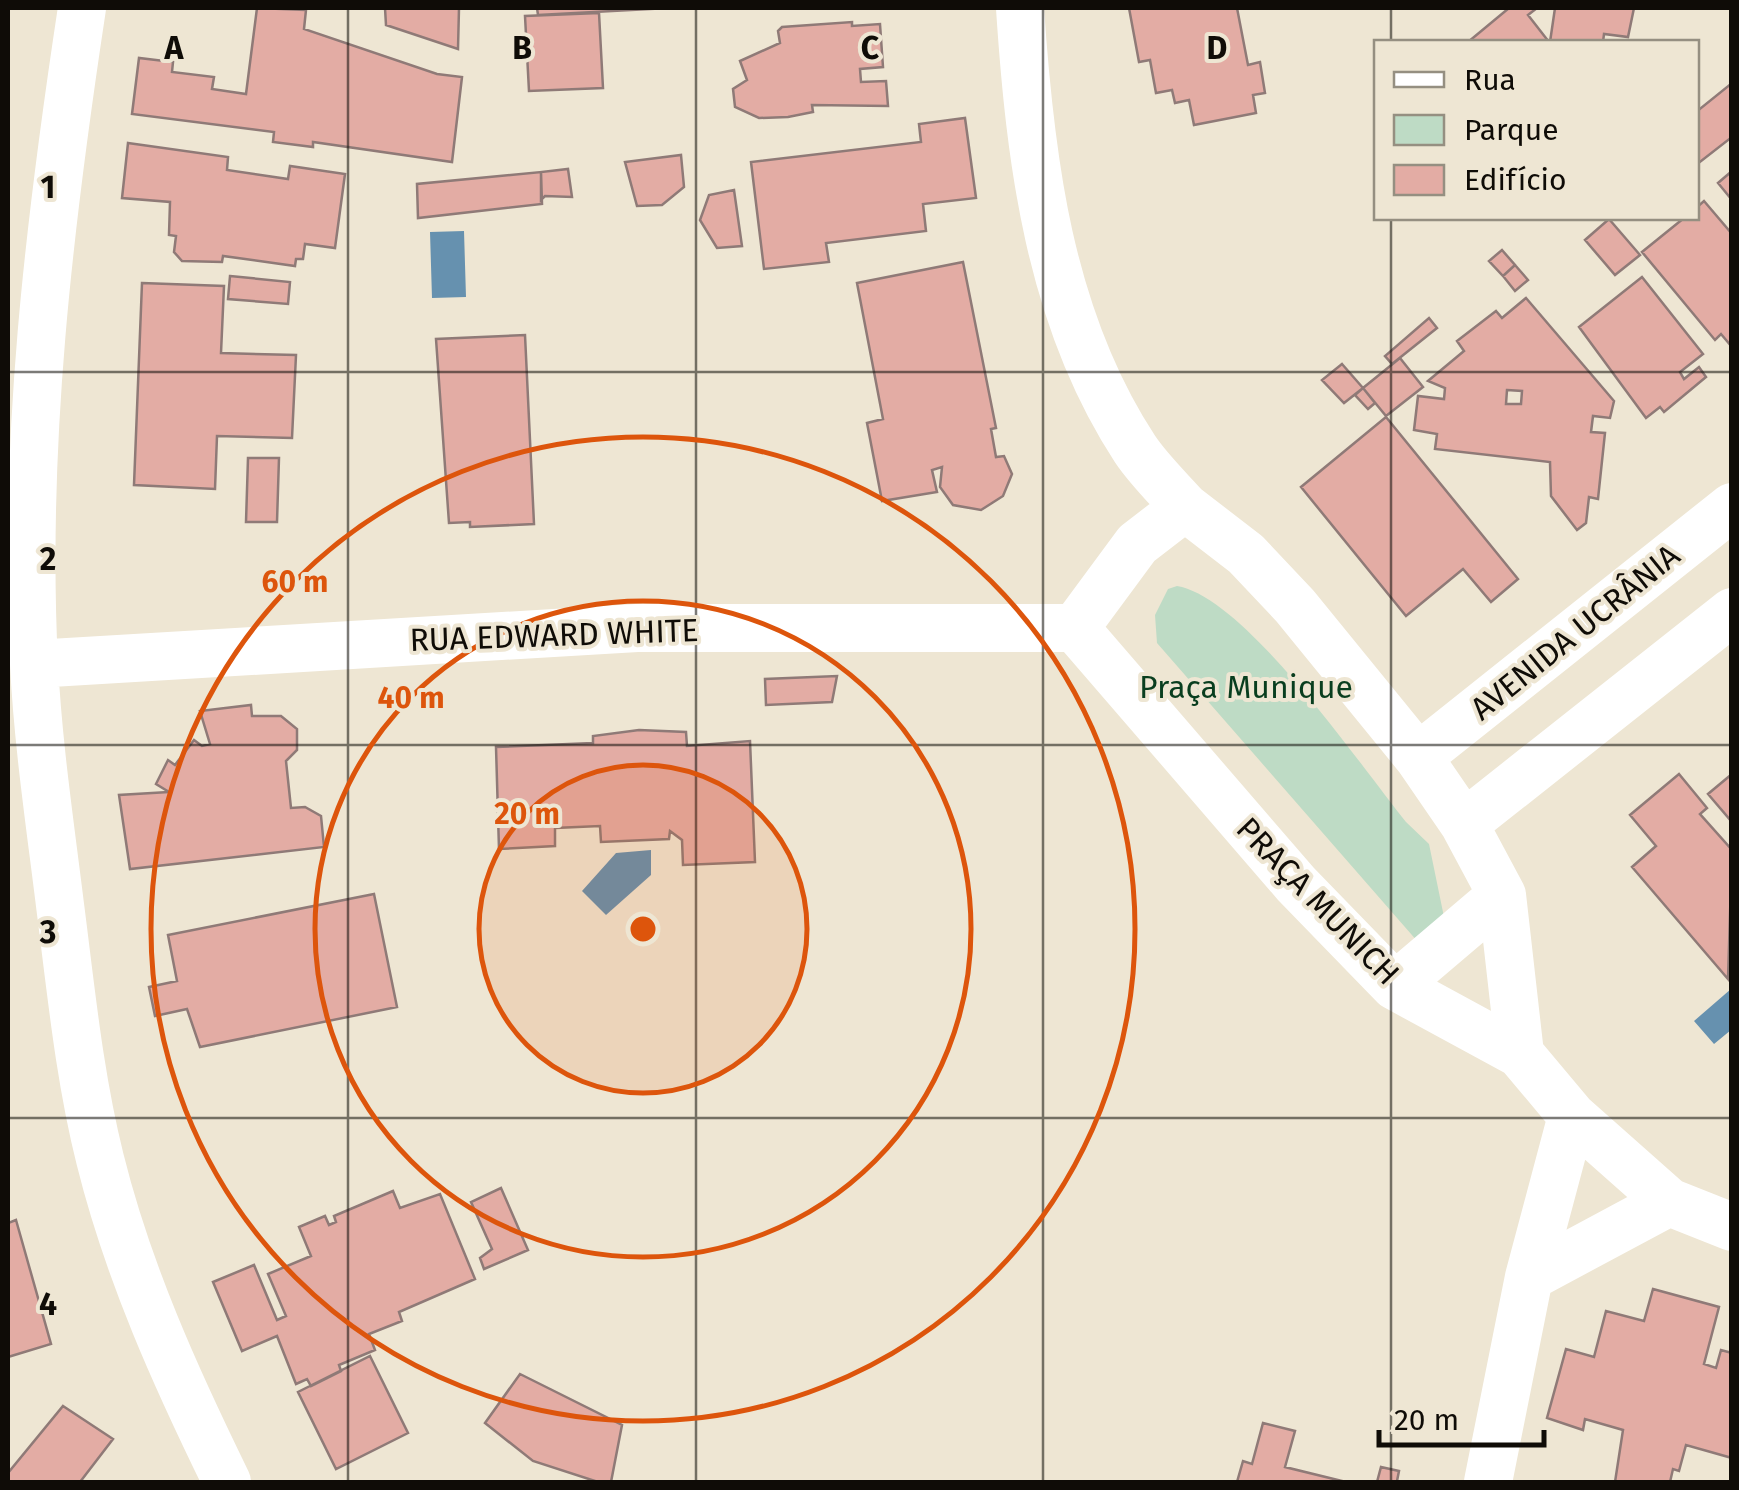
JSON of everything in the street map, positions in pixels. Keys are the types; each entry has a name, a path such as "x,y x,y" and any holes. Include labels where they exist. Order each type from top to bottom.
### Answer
{"street":[{"path":"82,8 46,267 36,396 34,664 81,1072 101,1162 172,1369 227,1482"},
{"path":"1020,8 1028,130 1074,327 1113,413 1138,453 1185,507 1246,554 1418,757 1464,824 1502,895 1520,1054 1572,1116 1669,1202 1732,1227"},
{"path":"1075,628 1137,544 1185,507"},
{"name":"AVENIDA UCRÂNIA","path":"1418,757 1732,507"},
{"path":"1464,824 1732,612"},
{"name":"RUA EDWARD WHITE","path":"34,664 637,628 1075,628"},
{"name":"PRAÇA MUNICH","path":"1075,628 1296,884 1395,986 1520,1054"},
{"path":"1395,986 1502,895"},
{"path":"1488,1482 1529,1278 1572,1116"},
{"path":"1529,1278 1669,1202"}],"green space":[{"name":"Praça Munique","path":"1177,586 1204,597 1267,650 1406,822 1429,844 1444,917 1425,950 1157,643 1155,615 1168,589"}],"water":[{"path":"464,231 466,297 432,298 430,232"},
{"path":"651,850 651,875 606,915 582,891 616,853"},
{"path":"1731,989 1731,1030 1714,1044 1694,1021"}],"building":[{"path":"257,8 306,10 304,29 437,74 462,77 452,162 313,142 313,147 273,142 274,132 132,114 139,58 173,62 172,72 214,77 212,89 246,94"},
{"path":"385,8 459,8 458,49 386,25"},
{"path":"537,8 669,8 538,15"},
{"path":"1129,8 1237,8 1248,65 1260,62 1265,93 1253,95 1256,113 1194,125 1189,100 1175,103 1172,90 1156,93 1150,60 1139,62"},
{"path":"1509,8 1537,8 1528,15 1547,40 1470,40"},
{"path":"1555,8 1634,8 1628,37 1604,34 1603,40 1550,40"},
{"path":"599,13 603,88 529,91 525,16"},
{"path":"852,22 852,26 880,24 883,67 860,69 861,82 886,81 888,106 812,105 813,112 759,118 735,107 733,89 747,80 740,61 780,43 778,31 782,27"},
{"path":"1732,83 1732,137 1699,163 1699,110"},
{"path":"965,118 976,198 923,204 926,231 826,243 829,262 764,269 751,162 921,142 919,124"},
{"path":"128,143 228,157 227,170 288,179 290,166 345,174 335,248 305,244 303,259 296,259 295,266 223,256 222,262 182,261 174,252 176,236 169,235 170,202 122,198"},
{"path":"681,155 684,187 662,205 637,206 625,162"},
{"path":"568,169 572,197 545,196 541,200 541,172"},
{"path":"1732,171 1732,200 1718,183"},
{"path":"541,172 542,204 418,218 417,184"},
{"path":"734,190 742,246 717,248 700,220 709,195"},
{"path":"1704,201 1732,234 1732,347 1721,334 1715,340 1642,252 1682,220 1699,220 1699,205"},
{"path":"1610,220 1640,255 1615,275 1585,240"},
{"path":"1502,250 1515,265 1503,276 1489,261"},
{"path":"963,262 996,428 991,429 996,457 1004,456 1012,474 1003,496 981,510 953,505 940,487 942,467 932,470 937,492 882,501 867,423 883,419 857,283"},
{"path":"1515,265 1528,280 1515,291 1503,276"},
{"path":"230,276 290,282 288,304 228,299"},
{"path":"1642,277 1703,354 1680,372 1684,379 1699,367 1706,377 1664,412 1660,407 1646,418 1579,327"},
{"path":"142,283 224,286 221,353 296,355 292,438 217,436 215,489 134,485"},
{"path":"1526,298 1614,401 1610,418 1593,416 1591,432 1605,433 1598,499 1589,497 1586,523 1577,530 1551,496 1550,462 1435,449 1437,434 1414,430 1418,396 1444,399 1445,388 1428,381 1464,351 1457,341 1496,311 1502,318","holes":["1507,390 1522,391 1521,404 1506,404"]},
{"path":"1429,318 1437,328 1392,364 1385,356"},
{"path":"525,335 534,524 470,527 470,522 449,523 436,339"},
{"path":"1400,358 1423,387 1386,416 1363,388"},
{"path":"1342,364 1363,388 1344,403 1322,380"},
{"path":"1363,388 1375,403 1368,409 1355,395"},
{"path":"1386,417 1518,579 1491,602 1463,569 1406,616 1301,487"},
{"path":"248,458 279,458 277,522 246,522"},
{"path":"837,676 832,702 766,705 765,679"},
{"path":"251,705 252,716 281,716 297,729 297,750 286,761 291,808 305,807 321,816 324,847 130,869 119,795 169,792 156,784 168,760 175,765 194,740 202,746 210,744 200,711"},
{"path":"639,730 686,732 687,746 750,741 755,862 683,865 682,840 670,831 669,839 601,842 600,826 555,828 555,846 499,849 496,747 593,743 593,736"},
{"path":"1679,774 1707,808 1700,814 1732,850 1728,979 1632,867 1656,846 1630,815"},
{"path":"1732,774 1732,822 1708,794"},
{"path":"374,894 397,1007 200,1047 187,1009 155,1016 149,987 177,981 168,935"},
{"path":"501,1188 528,1250 484,1269 480,1258 492,1249 471,1202"},
{"path":"393,1191 400,1208 440,1194 475,1279 399,1312 402,1321 369,1334 375,1350 339,1365 341,1371 311,1386 307,1379 296,1384 277,1336 242,1351 213,1282 254,1265 277,1320 286,1316 268,1274 311,1256 299,1227 325,1216 329,1225 336,1222 334,1216"},
{"path":"16,1220 51,1344 8,1357 8,1223"},
{"path":"1653,1289 1719,1307 1704,1364 1716,1368 1721,1350 1732,1353 1732,1458 1686,1445 1679,1471 1673,1469 1670,1482 1615,1482 1623,1430 1585,1419 1583,1430 1547,1418 1566,1349 1594,1357 1606,1311 1644,1321"},
{"path":"370,1356 408,1433 336,1469 298,1392"},
{"path":"520,1374 622,1425 611,1482 598,1482 533,1461 485,1423"},
{"path":"63,1406 113,1439 80,1482 8,1482 8,1473"},
{"path":"1263,1423 1295,1431 1285,1467 1346,1482 1237,1482 1243,1461 1252,1464"},
{"path":"1381,1467 1399,1471 1397,1481 1403,1482 1377,1482"}]}
